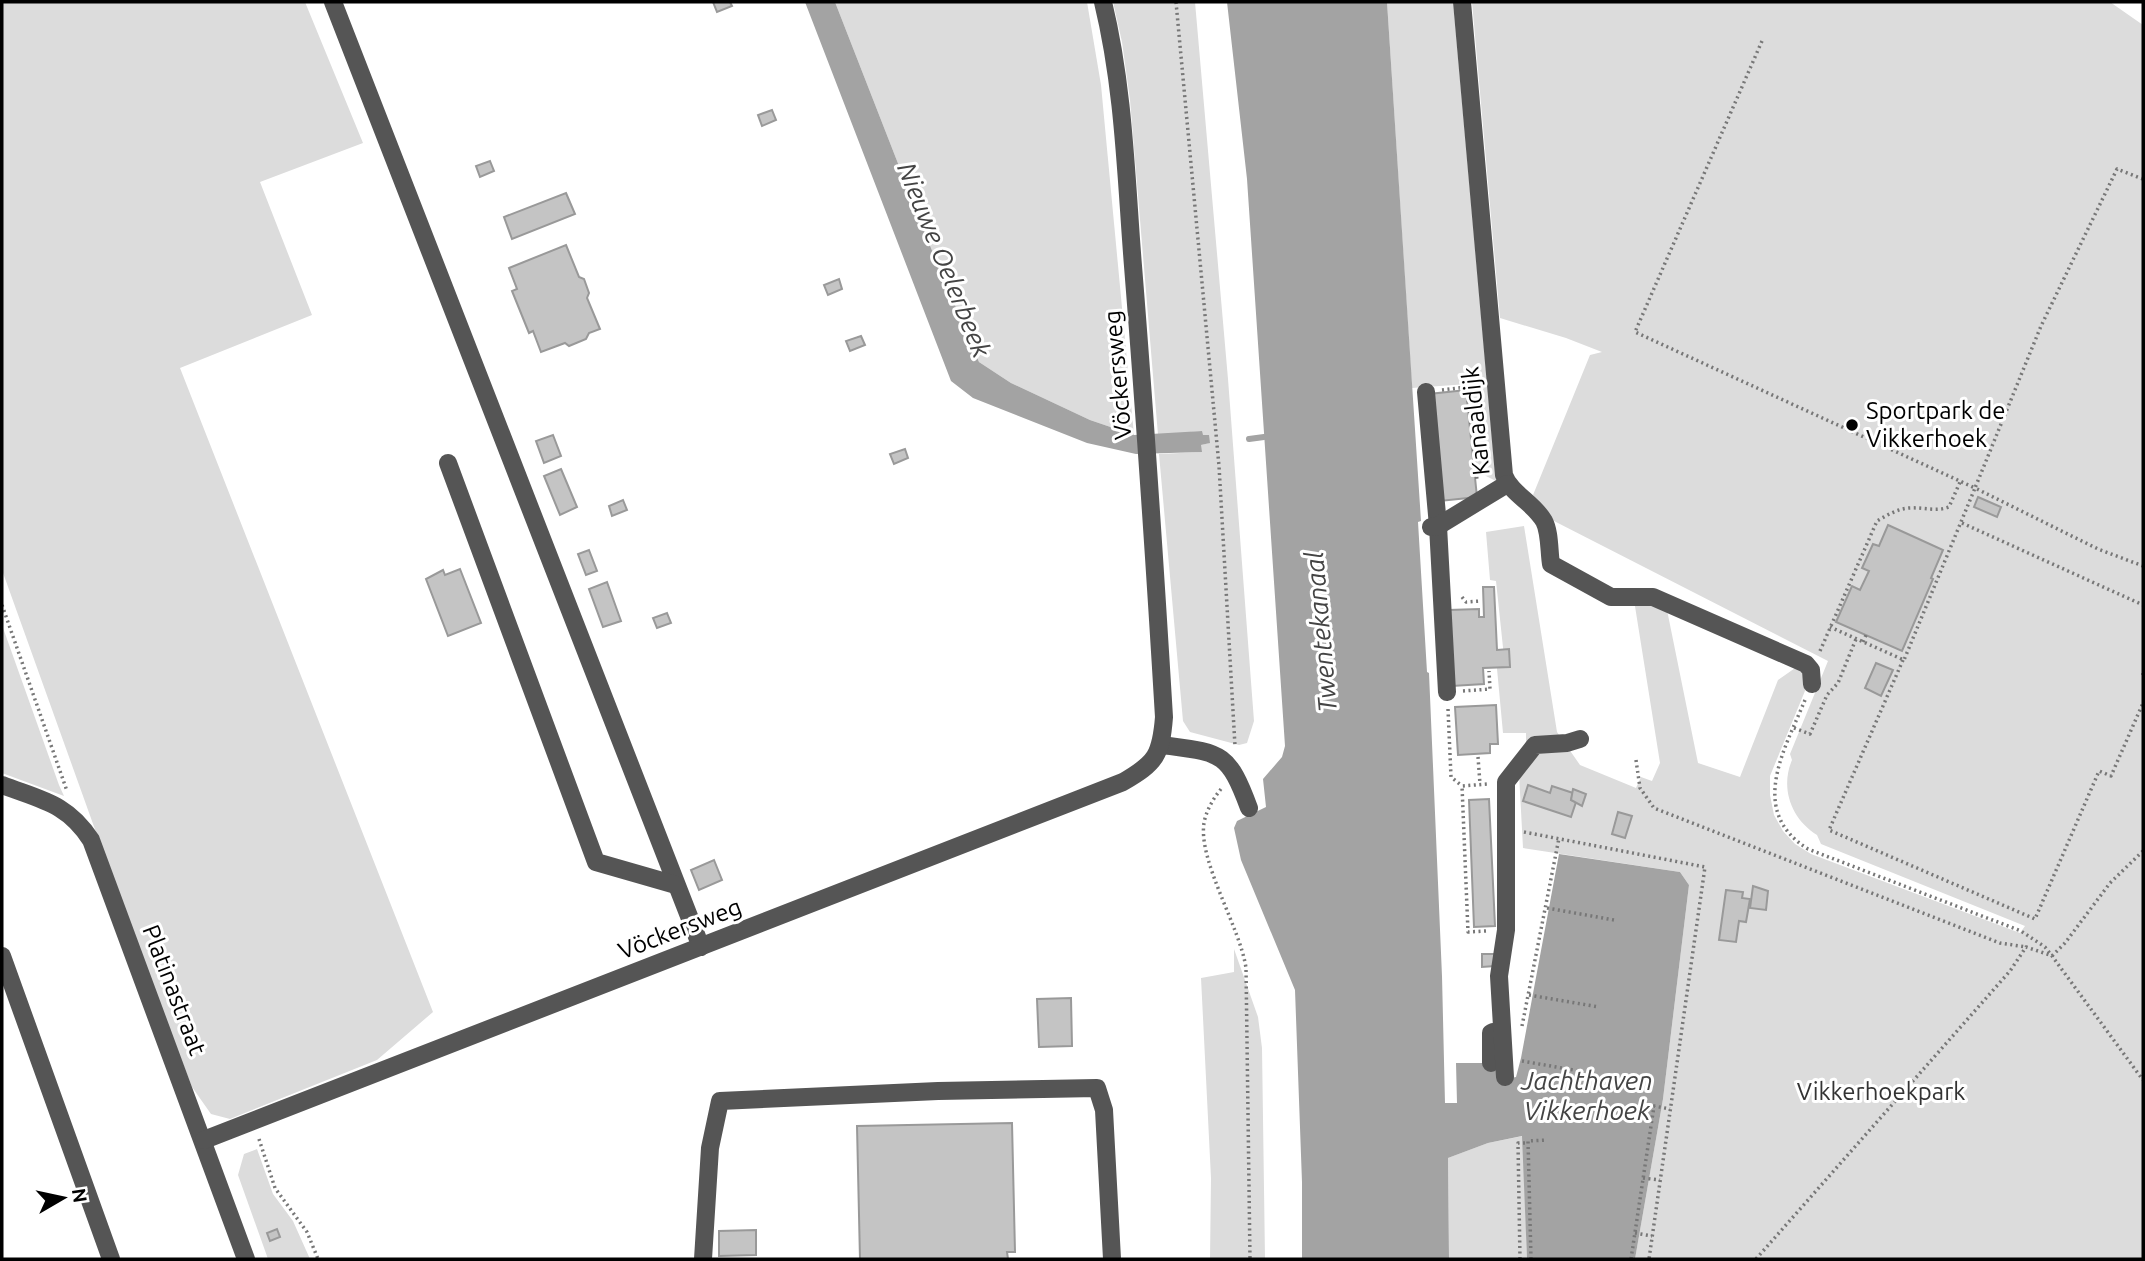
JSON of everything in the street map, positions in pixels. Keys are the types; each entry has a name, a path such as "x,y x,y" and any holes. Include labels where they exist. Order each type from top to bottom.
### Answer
{"street":[{"path":"334,2 701,947"},
{"name":"Vöckersweg","path":"204,1140 1123,782 1143,770 1162,745 1164,717 1149,461 1123,130 1116,69 1103,2"},
{"name":"Kanaaldijk","path":"1462,2 1504,475 1507,484 1528,502 1545,522 1551,564 1611,597 1653,597 1806,664"},
{"path":"1426,392 1448,700"},
{"path":"449,463 596,862 676,885"},
{"path":"1435,527 1507,484"},
{"path":"1806,664 1811,670 1812,684"},
{"path":"1505,1077 1499,976 1506,930 1506,782 1535,745 1567,743 1580,739"},
{"path":"1162,745 1214,755 1225,760 1237,777 1249,808"},
{"name":"Platinastraat","path":"2,785 58,806 80,823 91,840 246,1259"},
{"path":"2,956 111,1259"},
{"path":"1491,1063 1491,1033 1502,1026"},
{"path":"703,1259 710,1148 720,1101 937,1091 1097,1088 1104,1110 1112,1259"}],"path":[{"path":"1176,2 1219,466 1236,736 1225,785 1207,812 1204,839 1209,862 1240,941 1246,968 1250,1259"},
{"path":"1762,41 1634,332 1975,488 2098,549 2143,566"},
{"path":"2143,179 2117,169 2041,326 1962,523 1829,830 2035,919 2099,771 2111,776 2143,703"},
{"path":"1426,392 1467,387 1479,501"},
{"path":"1806,664 1819,653 1877,521 1907,508 1942,510 1949,507 1960,481"},
{"path":"1962,523 2143,605"},
{"path":"2,605 70,798 69,813"},
{"path":"1830,627 1903,660"},
{"path":"1863,642 1866,635"},
{"path":"1489,671 1490,689 1448,700 1451,776 1462,786 1468,932 1506,930"},
{"path":"1812,684 1779,762 1774,786 1776,809 1793,837 1808,849 2021,931 2045,947 2143,1080"},
{"path":"1478,757 1480,784"},
{"path":"1636,760 1640,788 1654,808 2000,943 2026,947 2052,956"},
{"path":"1462,786 1506,782"},
{"path":"1505,828 1705,867 1649,1259"},
{"path":"1521,1034 1559,838"},
{"path":"2052,956 2110,883 2143,851"},
{"path":"1546,908 1614,920"},
{"path":"1756,1259 2010,971 2026,947"},
{"path":"1529,995 1599,1007"},
{"path":"1505,1077 1515,1060 1579,1071"},
{"path":"1631,1259 1654,1106 1670,1109"},
{"path":"252,1121 275,1188 307,1232 318,1259"},
{"path":"1520,1259 1518,1143 1547,1140"},
{"path":"1528,1143 1531,1259"},
{"path":"1643,1178 1660,1180"},
{"path":"1519,1202 1530,1202"},
{"path":"1635,1233 1652,1236"}],"green space":[{"path":"2,2 305,2 363,143 260,182 312,315 180,368 433,1012 377,1060 230,1119 211,1114 192,1087 103,858 2,570"},
{"path":"835,2 1087,2 1101,85 1134,435 1090,420 1011,383 979,362 931,248"},
{"path":"1113,2 1195,2 1254,721 1247,743 1239,745 1190,732 1183,721 1159,454 1201,452 1201,445 1209,443 1209,435 1202,435 1201,431 1158,435 1130,100"},
{"path":"1387,2 1453,2 1496,481 1480,473 1477,467 1468,384 1412,388"},
{"name":"Vikkerhoekpark","path":"1472,2 2110,2 2143,25 2143,1259 1635,1259 1663,1099 1689,885 1680,872 1523,848 1518,755 1526,748 1526,733 1503,733 1496,658 1504,657 1496,581 1490,580 1486,532 1524,526 1557,732 1580,765 1636,788 1641,777 1652,781 1660,763 1634,600 1667,610 1698,763 1740,777 1778,680 1798,666 1803,668 1807,686 1770,776 1774,815 1783,831 1795,844 1811,854 2020,933 2025,926 1821,844 1817,835 1800,820 1794,812 1788,792 1787,781 1792,760 1790,754 1828,661 1554,521 1533,495 1590,355 1602,352 1500,318","holes":["1528,786 1550,793 1553,786 1576,802 1571,817 1523,801"]},
{"path":"2,625 59,785 64,796 2,773"},
{"path":"1234,949 1258,1017 1262,1048 1265,1259 1210,1259 1211,1178 1201,978 1234,972"},
{"path":"1523,1136 1527,1259 1449,1259 1448,1158 1488,1143"},
{"path":"257,1149 273,1194 293,1221 310,1259 268,1259 238,1175 244,1154"}],"water":[{"path":"805,2 835,2 931,248 979,362 1011,383 1090,420 1134,435 1202,431 1203,435 1209,435 1210,443 1201,445 1202,452 1136,454 1087,443 973,398 951,381"},
{"path":"1227,2 1387,2 1421,521 1418,522 1429,673 1445,1103 1457,1103 1456,1063 1485,1063 1497,1052 1497,1081 1516,1077 1559,854 1680,872 1689,885 1663,1099 1635,1259 1527,1259 1522,1136 1488,1143 1448,1158 1449,1259 1302,1259 1295,990 1241,860 1234,828 1237,821 1266,807 1263,779 1282,757 1285,746 1247,179"}],"building":[{"path":"713,2 730,2 732,6 717,12"},
{"path":"772,110 776,120 762,126 758,115"},
{"path":"490,161 494,171 480,177 476,166"},
{"path":"566,193 575,214 512,239 504,217"},
{"path":"566,245 579,277 584,279 589,293 587,298 600,329 569,346 565,343 541,352 533,331 529,333 512,291 517,289 509,268"},
{"path":"839,279 842,289 828,295 824,285"},
{"path":"861,336 865,345 850,351 846,341"},
{"path":"1466,390 1477,497 1440,501 1429,394"},
{"path":"553,435 561,456 544,463 536,441"},
{"path":"905,449 908,458 894,464 890,454"},
{"path":"561,469 577,507 560,515 544,476"},
{"path":"1978,497 2001,507 1997,517 1974,507"},
{"path":"623,500 627,510 612,516 609,506"},
{"path":"1888,525 1943,550 1902,651 1836,622 1852,586 1860,590 1869,571 1862,568 1873,544 1879,546"},
{"path":"589,550 597,571 586,575 578,554"},
{"path":"460,569 481,623 448,636 426,579 443,570 445,575"},
{"path":"607,582 621,621 603,627 589,589"},
{"path":"1483,587 1494,587 1497,650 1509,649 1510,667 1483,668 1484,684 1452,686 1449,610 1479,609 1479,617 1484,617"},
{"path":"667,613 671,623 657,628 653,618"},
{"path":"1876,663 1893,670 1881,696 1865,688"},
{"path":"1496,705 1498,744 1490,744 1490,753 1458,755 1455,707"},
{"path":"1528,785 1550,793 1552,786 1573,793 1571,800 1576,802 1571,817 1523,801"},
{"path":"1573,789 1586,794 1582,806 1571,800"},
{"path":"1489,799 1495,926 1474,927 1469,800"},
{"path":"1618,812 1632,816 1625,838 1612,834"},
{"path":"714,860 722,880 699,890 691,870"},
{"path":"1753,886 1768,891 1766,910 1750,908"},
{"path":"1726,890 1743,892 1742,898 1750,899 1746,922 1739,921 1736,942 1719,940"},
{"path":"1482,954 1495,954 1495,966 1482,967"},
{"path":"1071,998 1072,1046 1039,1047 1037,999"},
{"path":"1012,1123 1015,1252 1007,1252 1008,1259 860,1259 857,1126"},
{"path":"277,1229 280,1237 270,1241 267,1233"},
{"path":"756,1230 756,1255 719,1256 719,1231"}],"waterway":[{"name":"Nieuwe Oelerbeek","path":"1249,439 1264,437"}],"place":[{"name":"Sportpark de Vikkerhoek","path":"1852,425"}],"water label":[{"name":"Twentekanaal","path":"1321,632"},
{"name":"Jachthaven Vikkerhoek","path":"1587,1096"}]}
